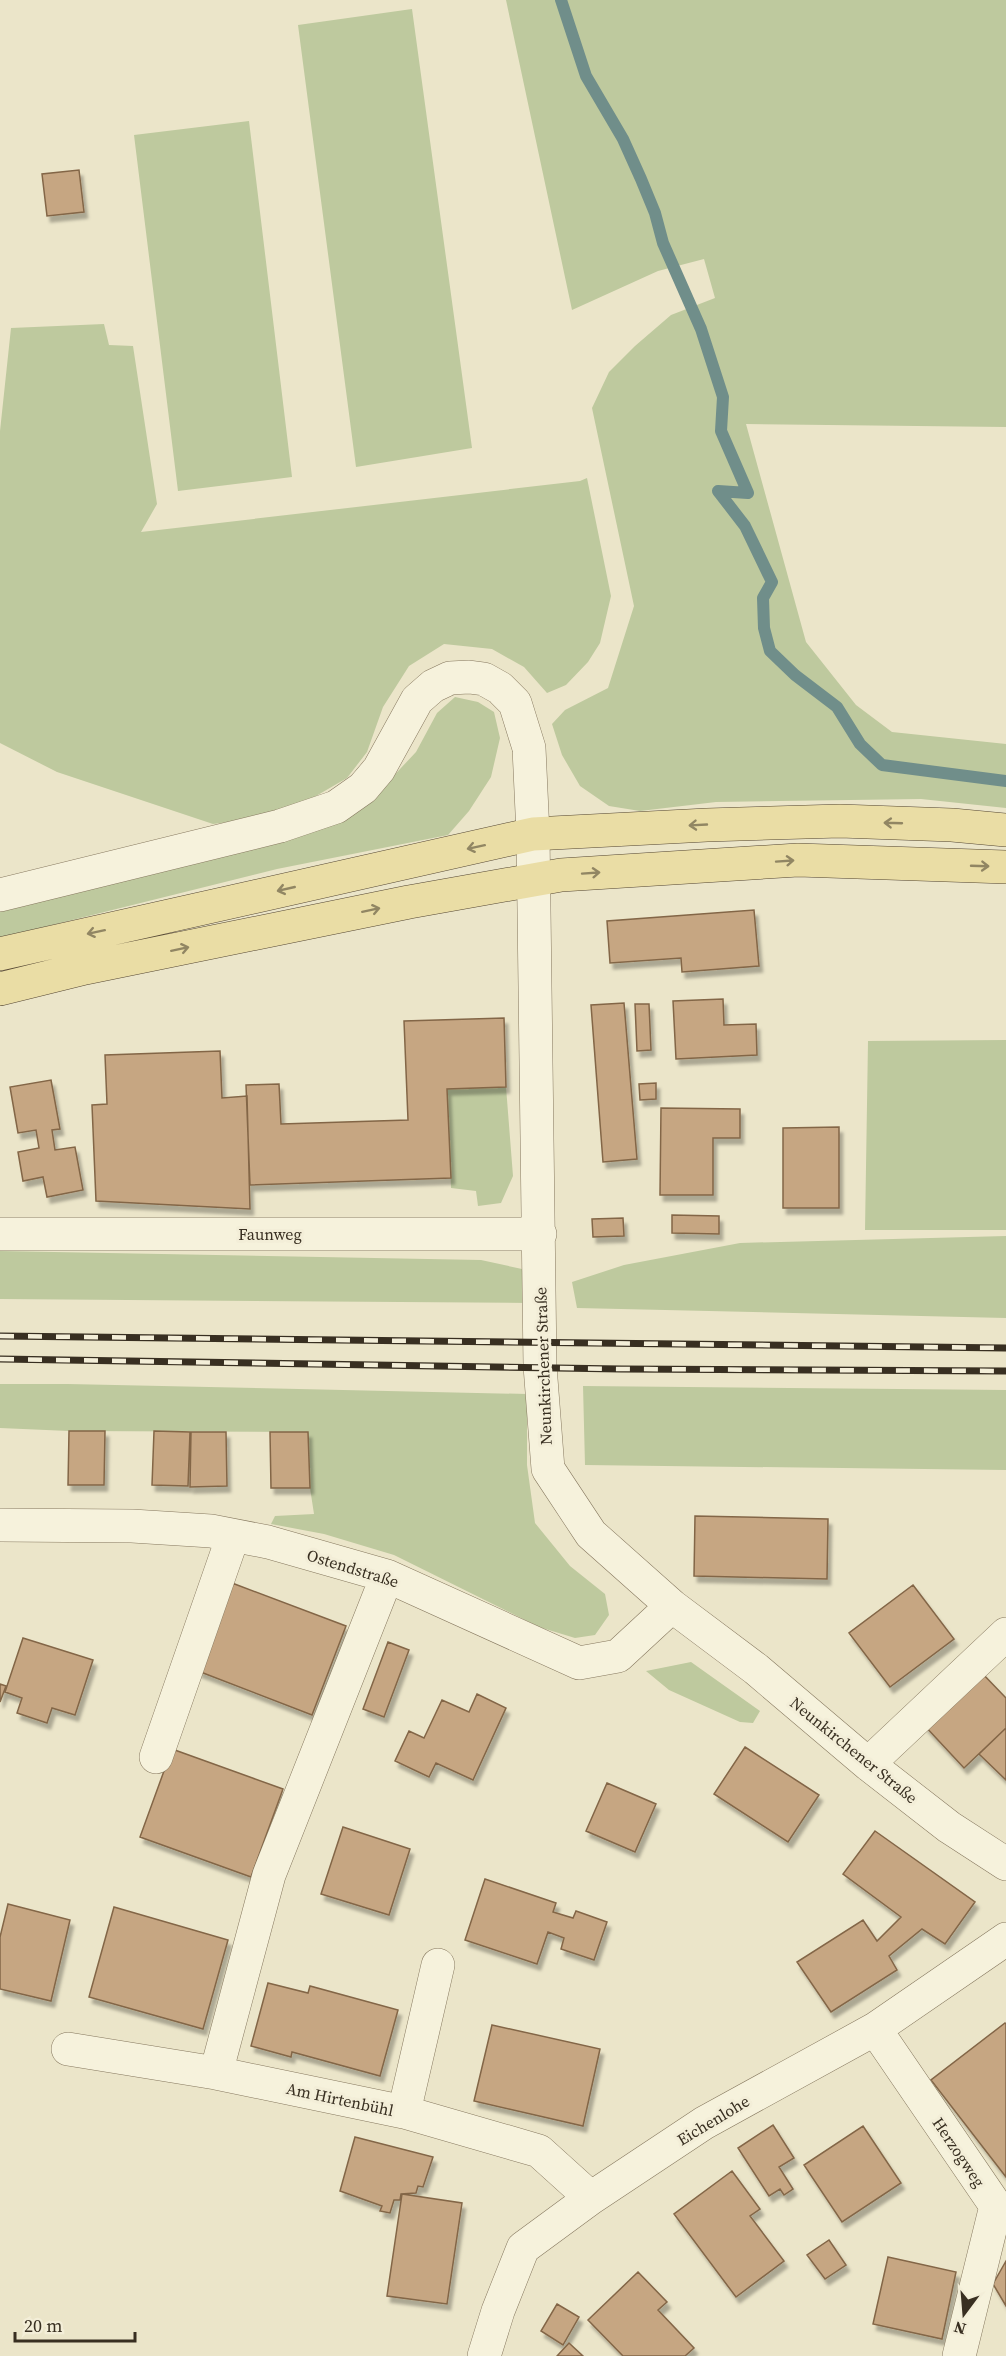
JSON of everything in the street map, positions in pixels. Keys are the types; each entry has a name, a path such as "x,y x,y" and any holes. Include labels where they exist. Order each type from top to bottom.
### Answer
{"main road":[{"path":"0,954 533,834 840,821 952,825 1006,830"},
{"path":"0,989 85,968 561,874 798,860 1006,867"}],"street":[{"name":"Neunkirchener Straße","path":"0,895 280,826 336,807 363,788 380,770 417,700 433,686 450,678 469,677 484,679 500,688 515,703 529,747 533,834 540,1366 548,1469 591,1534 672,1606 756,1669 868,1764 949,1827 1006,1864"},
{"name":"Faunweg","path":"0,1234 540,1234"},
{"name":"Ostendstraße","path":"0,1525 132,1526 211,1531 268,1542 387,1576 579,1663 618,1656 672,1606"},
{"path":"156,1756 233,1536"},
{"path":"216,2073 269,1875 387,1576"},
{"path":"868,1764 1006,1634"},
{"name":"Eichenlohe","path":"484,2356 498,2311 523,2248 591,2198 704,2123 875,2029 1006,1939"},
{"path":"404,2112 438,1965"},
{"name":"Herzogweg","path":"875,2029 996,2206 959,2356"},
{"name":"Am Hirtenbühl","path":"68,2049 216,2073 404,2112 539,2151 591,2198"}],"green space":[{"path":"506,0 1006,0 1006,427 746,424 806,642 856,705 892,732 1006,744 1006,808 921,799 716,802 640,811 609,806 580,786 562,755 552,724 565,710 608,688 634,606 592,408 609,372 635,346 671,315 715,298 704,259 658,271 572,310"},
{"path":"412,9 472,448 356,467 298,25"},
{"path":"249,121 292,477 178,491 134,135"},
{"path":"104,324 109,345 133,346 157,504 141,532 580,481 587,478 611,596 600,643 588,662 566,685 547,693 524,667 492,649 444,644 409,666 383,707 367,752 347,778 304,803 253,819 213,824 57,772 0,743 0,431 11,328"},
{"path":"455,697 478,702 494,712 500,738 491,777 469,811 448,835 277,869 0,938 0,910 369,802 416,752 437,713"},
{"path":"1006,1040 1006,1230 865,1230 868,1041"},
{"path":"506,1087 513,1176 501,1203 478,1206 476,1191 451,1188 447,1089"},
{"path":"1006,1236 1006,1318 577,1308 572,1282 624,1265 740,1243"},
{"path":"0,1251 481,1260 522,1269 530,1303 0,1299"},
{"path":"0,1384 527,1394 527,1465 535,1523 570,1566 605,1594 609,1615 595,1635 575,1638 539,1627 394,1555 324,1534 271,1524 275,1516 314,1514 310,1488 308,1432 69,1431 0,1428"},
{"path":"583,1386 1006,1390 1006,1470 585,1465"},
{"path":"691,1662 760,1711 753,1723 740,1722 669,1690 646,1671"}],"building":[{"path":"79,170 84,212 47,216 42,174"},
{"path":"754,910 759,966 682,972 681,958 610,963 607,921"},
{"path":"723,999 724,1025 756,1024 757,1055 676,1059 673,1001"},
{"path":"624,1003 637,1159 603,1162 591,1005"},
{"path":"635,1004 649,1004 651,1050 637,1051"},
{"path":"504,1018 506,1087 447,1089 451,1178 250,1185 246,1085 279,1084 281,1124 408,1120 404,1021"},
{"path":"220,1051 222,1098 247,1096 250,1209 96,1201 92,1105 107,1104 105,1055"},
{"path":"51,1080 60,1129 52,1130 55,1150 75,1147 83,1190 47,1197 43,1177 23,1181 18,1152 39,1148 36,1130 18,1133 10,1087"},
{"path":"656,1083 656,1099 640,1100 639,1084"},
{"path":"661,1108 740,1109 740,1138 713,1138 713,1195 660,1195"},
{"path":"839,1127 839,1208 783,1208 783,1128"},
{"path":"672,1215 719,1216 719,1234 672,1233"},
{"path":"623,1218 624,1236 593,1237 592,1219"},
{"path":"69,1431 105,1431 104,1485 68,1485"},
{"path":"154,1431 190,1432 188,1486 152,1485"},
{"path":"191,1432 226,1432 227,1486 190,1487"},
{"path":"270,1432 308,1432 310,1488 271,1488"},
{"path":"695,1516 828,1519 827,1579 694,1576"},
{"path":"232,1583 346,1626 312,1715 198,1671"},
{"path":"913,1585 954,1639 890,1687 849,1633"},
{"path":"23,1638 93,1660 75,1715 52,1708 47,1723 17,1713 22,1698 5,1692"},
{"path":"388,1642 409,1650 384,1717 363,1709"},
{"path":"980,1671 1006,1698 1006,1728 964,1768 924,1725"},
{"path":"0,1684 6,1686 0,1702"},
{"path":"477,1694 506,1708 473,1780 436,1763 429,1777 395,1761 409,1731 424,1738 442,1700 469,1712"},
{"path":"1006,1728 1006,1780 979,1754"},
{"path":"745,1747 819,1795 788,1842 714,1794"},
{"path":"172,1749 283,1789 251,1877 140,1837"},
{"path":"607,1783 656,1804 635,1852 586,1831"},
{"path":"343,1827 410,1849 389,1915 321,1894"},
{"path":"875,1831 975,1902 945,1944 922,1929 889,1956 897,1970 831,2012 797,1962 863,1920 877,1941 901,1917 843,1874"},
{"path":"485,1879 556,1903 553,1912 573,1918 576,1911 607,1922 594,1960 561,1949 564,1938 548,1932 537,1964 465,1940"},
{"path":"8,1904 70,1920 51,2001 0,1989 0,1937"},
{"path":"114,1907 228,1940 203,2029 89,1997"},
{"path":"268,1983 308,1993 310,1986 398,2010 380,2076 292,2052 291,2057 251,2046"},
{"path":"1006,2024 1006,2177 931,2080"},
{"path":"492,2025 600,2049 583,2126 474,2101"},
{"path":"773,2125 794,2158 779,2167 793,2189 784,2195 780,2189 769,2196 738,2148"},
{"path":"863,2126 901,2183 842,2222 804,2165"},
{"path":"355,2137 433,2157 423,2187 418,2186 416,2193 401,2194 400,2200 394,2200 390,2213 380,2211 382,2206 340,2191"},
{"path":"732,2171 760,2209 750,2216 784,2261 736,2297 674,2214"},
{"path":"402,2194 462,2203 447,2304 387,2296"},
{"path":"829,2240 846,2265 825,2279 807,2255"},
{"path":"888,2257 956,2272 942,2339 873,2324"},
{"path":"1006,2261 1006,2306 993,2284"},
{"path":"638,2272 667,2302 658,2310 694,2348 685,2356 623,2356 588,2320"},
{"path":"557,2304 579,2317 563,2345 541,2331"},
{"path":"569,2343 583,2356 557,2356"}],"waterway":[{"path":"561,0 586,76 623,139 655,213 663,243 701,329 723,397 721,431 748,493 718,491 745,526 772,582 763,598 764,628 770,651 795,675 837,707 860,744 882,765 1006,781"}],"railway":[{"path":"0,1336 1006,1348"},
{"path":"0,1359 621,1369 1006,1371"}]}
